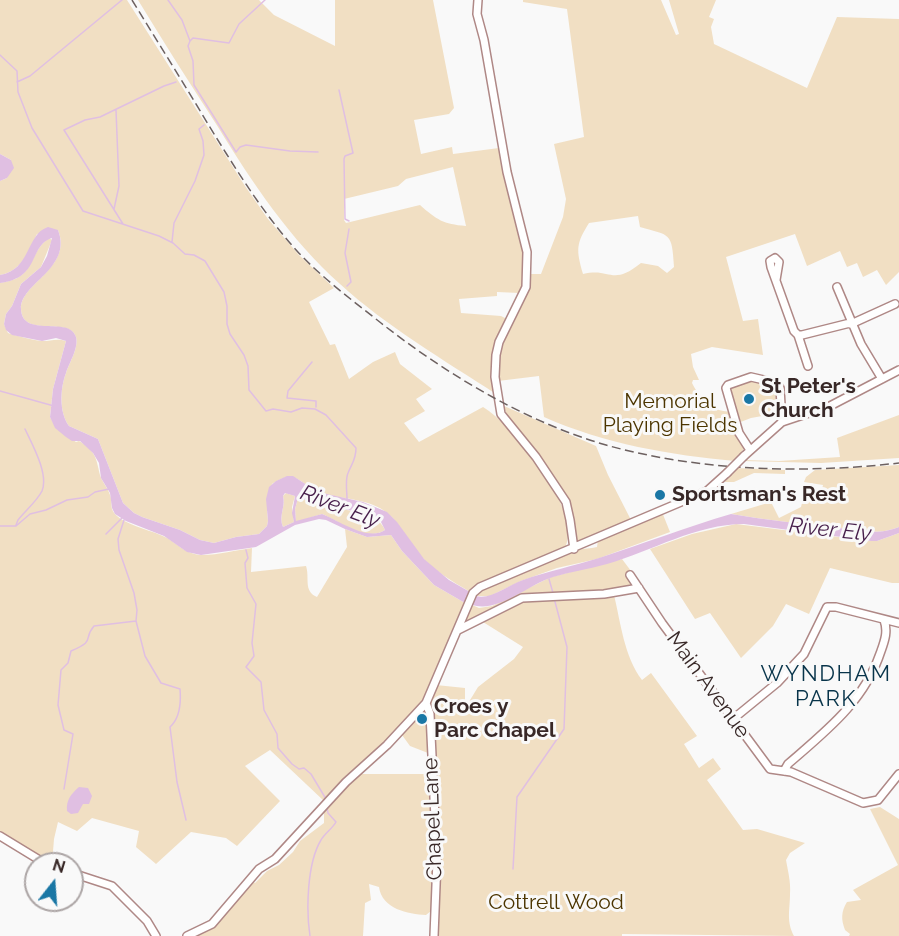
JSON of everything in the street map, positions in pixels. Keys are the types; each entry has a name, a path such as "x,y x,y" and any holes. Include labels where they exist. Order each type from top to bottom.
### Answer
{"street":[{"path":"478,0 477,14 484,40 507,172 527,252 526,287 499,342 496,355 495,377 501,414 541,465 566,502 574,549"},
{"path":"776,280 808,366"},
{"path":"837,287 851,323 882,379"},
{"path":"798,334 851,323 895,304"},
{"path":"187,936 212,924 259,869 275,858 346,782 387,745 426,703 467,605 473,593 480,587 707,491 782,422 830,406 899,370"},
{"path":"747,453 726,387 728,385 751,377 777,383 780,388 782,422"},
{"name":"Main Avenue","path":"630,575 770,769 784,771 863,803 878,800 899,774"},
{"path":"457,630 522,598 604,594 639,588"},
{"path":"733,719 777,683 804,654 827,607 836,607 899,622"},
{"path":"784,771 788,764 842,714 864,689 885,639 884,620"},
{"name":"Chapel Lane","path":"426,703 430,714 437,860 434,936"},
{"path":"0,836 26,852"},
{"path":"84,877 112,886 147,921 156,936"}],"green space":[{"path":"0,0 127,0 268,219 299,255 334,288 309,302 330,345 335,344 349,379 373,362 395,352 400,364 432,389 416,399 425,411 404,423 419,442 483,407 496,417 528,451 556,494 565,515 568,534 564,550 491,578 470,592 430,565 414,548 396,522 380,508 364,502 321,493 293,477 280,479 272,484 267,510 267,526 259,534 214,543 200,540 180,530 142,517 123,503 98,439 69,426 63,414 63,386 75,351 76,337 72,331 65,328 37,326 23,318 21,309 28,291 53,265 58,255 61,243 58,230 37,234 19,265 14,270 0,275 0,181 7,178 11,160 0,154"},
{"path":"138,0 259,0 274,15 335,46 335,0 433,0 454,108 449,114 414,120 421,154 452,147 453,154 499,148 522,243 524,280 520,293 497,292 497,296 459,299 461,313 501,316 507,319 498,340 496,394 376,314 322,267 273,210","holes":["453,167 466,226 441,220 420,205 346,223 344,199 398,186 406,179"]},
{"name":"Memorial Playing Fields","path":"523,0 661,0 676,35 679,34 669,0 716,0 709,17 714,19 711,27 714,44 807,88 837,17 899,19 899,272 886,285 877,270 863,277 857,263 847,267 840,251 807,266 795,234 726,257 743,321 758,319 763,355 712,347 691,354 693,367 699,380 693,380 692,383 707,404 731,412 745,447 735,461 662,452 590,434 544,417 539,376 498,381 500,349 529,286 531,274 541,274 563,217 566,199 554,144 584,137 567,9 523,2","holes":["638,216 640,227 668,237 672,247 674,267 667,273 658,266 641,263 623,274 583,274 578,247 589,223"]},
{"path":"49,238 52,240 41,267 21,284 6,314 4,324 8,333 20,337 42,341 66,341 53,389 50,417 56,428 76,442 79,441 85,445 92,452 101,478 109,492 115,514 128,523 165,537 186,551 196,554 215,554 252,548 251,572 306,566 308,588 317,597 347,547 345,529 367,537 391,535 402,551 434,585 465,603 440,667 421,706 324,801 270,750 245,766 280,801 237,846 226,838 191,832 156,864 136,847 139,831 92,818 77,831 58,822 53,852 30,852 0,834 0,283 12,280 26,271"},
{"path":"747,380 777,386 779,413 738,423 729,389"},
{"path":"504,406 596,446 631,520 580,542 576,541 569,509 561,491 544,463 515,429"},
{"path":"899,415 899,458 821,463 743,461 840,457 837,438"},
{"path":"899,465 899,527 891,530 869,532 731,514 771,502 779,518 801,507 803,499 820,498 823,485 804,482 806,477 815,470"},
{"path":"737,468 785,470 785,474 754,473 734,482 725,482 725,479"},
{"path":"286,493 295,496 292,507 294,522 283,527 281,519 283,496"},
{"path":"298,498 359,512 381,523 385,530 370,534 361,532 322,514 296,522 295,509"},
{"path":"662,512 670,532 597,559 557,568 521,581 490,596 476,596 507,578 541,564 578,550 597,547 598,540"},
{"path":"736,524 871,541 899,533 899,583 830,568 809,614 786,604 773,626 741,658 710,613 695,619 650,549 692,534"},
{"path":"622,559 640,583 621,590 521,596 464,624 464,619 472,605 479,608 492,606 551,577"},
{"name":"Cottrell Wood","path":"614,595 624,639 636,671 642,680 651,673 697,736 684,744 699,768 713,758 721,769 707,780 743,830 757,829 805,843 790,853 786,860 790,886 789,920 794,936 622,934 622,936 435,936 438,826 441,824 437,821 431,700 436,685 465,688 465,705 467,705 478,687 514,659 523,647 483,622 523,601"},
{"path":"418,715 421,723 429,720 428,753 410,746 402,735 398,735"},
{"path":"357,774 430,774 431,825 433,826 435,863 431,911 426,915 397,909 385,901 379,887 369,884 371,900 365,903 363,936 194,936 219,921 251,880 255,883 267,871 279,865 293,852 300,841 324,823 324,811"},
{"path":"880,807 899,819 899,936 849,936 843,922 844,909 847,902 861,900 853,890 898,865 870,809"}],"water":[{"path":"0,154 11,160 14,168 7,178 0,181"},
{"name":"River Ely","path":"48,227 58,230 61,244 53,265 28,291 23,300 21,309 23,318 37,325 65,328 72,331 76,337 75,351 63,386 63,414 69,426 98,439 123,503 134,513 200,540 214,543 259,534 267,526 266,499 269,487 276,481 293,476 318,492 363,502 387,512 424,559 449,580 470,592 465,603 434,585 402,551 391,535 367,537 319,519 295,525 256,547 201,555 187,552 164,536 126,521 115,514 110,493 101,478 99,463 93,453 80,441 72,441 55,428 50,417 53,389 66,341 56,338 42,341 12,335 6,330 4,324 6,314 21,284 41,267 52,238 40,248 22,275 0,283 0,275 10,272 17,266 41,231","holes":["285,493 295,496 292,513 294,522 283,527 281,519","298,498 370,515 381,522 385,530 378,533 362,532 322,514 296,521 295,509"]},
{"name":"River Ely","path":"731,514 869,532 899,527 899,533 871,541 744,524 726,525 691,533 624,559 553,577 503,602 482,606 472,605 476,596 488,596 517,582 599,558"},
{"path":"79,787 88,788 92,796 89,804 83,804 78,813 71,814 67,811 68,800"}],"waterway":[{"path":"17,82 30,76 122,0"},
{"path":"168,0 182,20 190,41"},
{"path":"265,0 239,24 229,43 193,38 190,41 188,46 193,61 194,85 236,152 240,147 246,145 318,152"},
{"name":"River Ely","path":"0,55 17,71 18,92 32,128 83,211 159,236 173,243 185,254 194,255 205,261 224,292 227,324 248,366 249,390 266,411 273,409 291,412 302,408 315,409 326,415 356,448 355,459 347,476 347,499"},
{"path":"123,224 64,130 85,120 100,117 176,82"},
{"path":"339,90 353,153 345,156 344,159 345,219 349,221"},
{"path":"114,209 119,186 116,110"},
{"path":"172,242 174,223 195,181 204,155 199,129 204,125"},
{"path":"347,286 351,282 345,253 349,229"},
{"path":"312,362 288,391 287,398 316,401 316,407"},
{"path":"0,391 54,406"},
{"path":"16,525 40,495 44,484 39,459 25,429"},
{"path":"0,526 16,526 30,514 46,510 67,500 88,497 95,492 109,489"},
{"path":"106,534 122,518"},
{"path":"124,520 118,539 119,550 134,593 136,621 145,656 161,683 180,689 178,714 170,727 177,782 186,820"},
{"path":"246,550 247,588 256,604 252,643 254,656 246,667 261,682 264,710 277,734 278,748 292,764 299,769 304,768 311,774 326,799"},
{"path":"549,579 553,593"},
{"path":"513,869 517,797 564,729 567,647 554,598"},
{"path":"64,789 73,734 64,730 58,705 61,670 68,663 71,651 87,642 94,626 136,621"},
{"path":"310,936 308,913 310,874 316,850 336,822 328,813 327,808"}],"railway":[{"path":"132,0 239,173 272,221 297,251 327,280 381,323 460,378 517,410 546,423 606,445 641,454 751,468 826,468 899,463"}],"place":[{"name":"St Peter's Church","path":"749,399"},
{"name":"Sportsman's Rest","path":"660,495"},
{"name":"Croes y Parc Chapel","path":"422,719"}],"district":[{"name":"WYNDHAM PARK","path":"826,686"}]}
